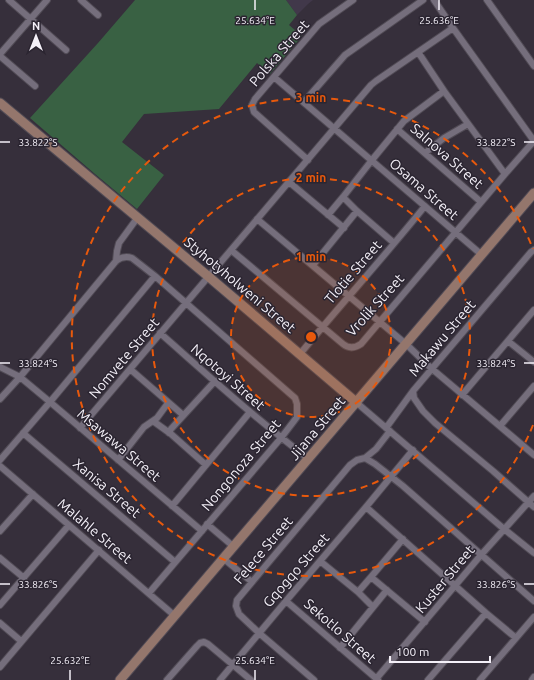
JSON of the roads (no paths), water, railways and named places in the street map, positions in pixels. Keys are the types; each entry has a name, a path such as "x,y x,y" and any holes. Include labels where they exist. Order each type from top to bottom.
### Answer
{"street":[{"path":"9,0 66,50"},
{"path":"35,86 0,55 47,0"},
{"path":"81,0 98,15"},
{"name":"Polska Street","path":"308,160 254,112 252,105 255,99 319,24 353,0"},
{"path":"304,102 345,55 423,0"},
{"path":"434,0 534,141"},
{"path":"487,0 534,66"},
{"name":"Nomvete Street","path":"80,428 372,85 453,28"},
{"path":"418,52 505,174"},
{"name":"Osama Street","path":"274,77 456,232 534,141"},
{"path":"328,215 404,121 444,90"},
{"name":"Styhotyholweni Street","path":"0,103 138,217 534,553"},
{"path":"425,153 444,138 468,124"},
{"name":"Salnova Street","path":"397,129 481,202"},
{"path":"289,182 344,228"},
{"name":"Jijana Street","path":"120,680 534,193"},
{"path":"342,197 394,243"},
{"name":"Tlotie Street","path":"300,354 425,206"},
{"path":"313,265 357,211"},
{"path":"116,261 119,242 138,217"},
{"path":"257,219 406,344 431,368 534,455"},
{"path":"456,232 482,255"},
{"name":"Vrolik Street","path":"230,250 343,344 352,348 360,344 456,232"},
{"name":"Makawu Street","path":"534,250 431,368 413,391 414,398 420,408 427,415 534,507"},
{"path":"0,399 119,258 132,258 155,276 0,460"},
{"name":"Nongonoza Street","path":"149,593 281,438 297,417 297,404 294,398 155,276"},
{"path":"462,394 534,310"},
{"name":"Nqotoyi Street","path":"160,333 250,412 309,459"},
{"path":"508,341 534,362"},
{"name":"Msawawa Street","path":"0,367 20,377 202,531"},
{"path":"130,369 183,415"},
{"path":"169,433 183,415 215,381"},
{"path":"500,426 533,389"},
{"name":"Felece Street","path":"314,680 239,614 236,606 237,600 354,462 365,458 376,449 413,391"},
{"path":"118,460 144,427 160,414 168,403"},
{"path":"172,506 250,412"},
{"path":"153,421 206,465"},
{"name":"Xanisa Street","path":"23,433 175,562"},
{"name":"Gqogqo Street","path":"220,680 366,508 413,450"},
{"path":"365,458 391,477 534,601"},
{"name":"Malahle Street","path":"0,466 175,616"},
{"path":"0,531 33,494"},
{"name":"Kuster Street","path":"377,679 481,555 534,496"},
{"path":"366,508 516,638"},
{"path":"207,524 234,547"},
{"path":"0,605 69,525"},
{"path":"358,592 403,539"},
{"path":"0,666 99,550"},
{"path":"0,558 24,578"},
{"path":"224,559 252,582"},
{"path":"320,562 358,592 373,607"},
{"path":"372,577 425,622"},
{"path":"340,648 388,590"},
{"name":"Sekotlo Street","path":"286,601 377,679"},
{"path":"428,680 486,613"},
{"path":"480,680 534,616"},
{"path":"0,623 21,641"},
{"path":"167,680 197,646 204,642 251,680"}]}
